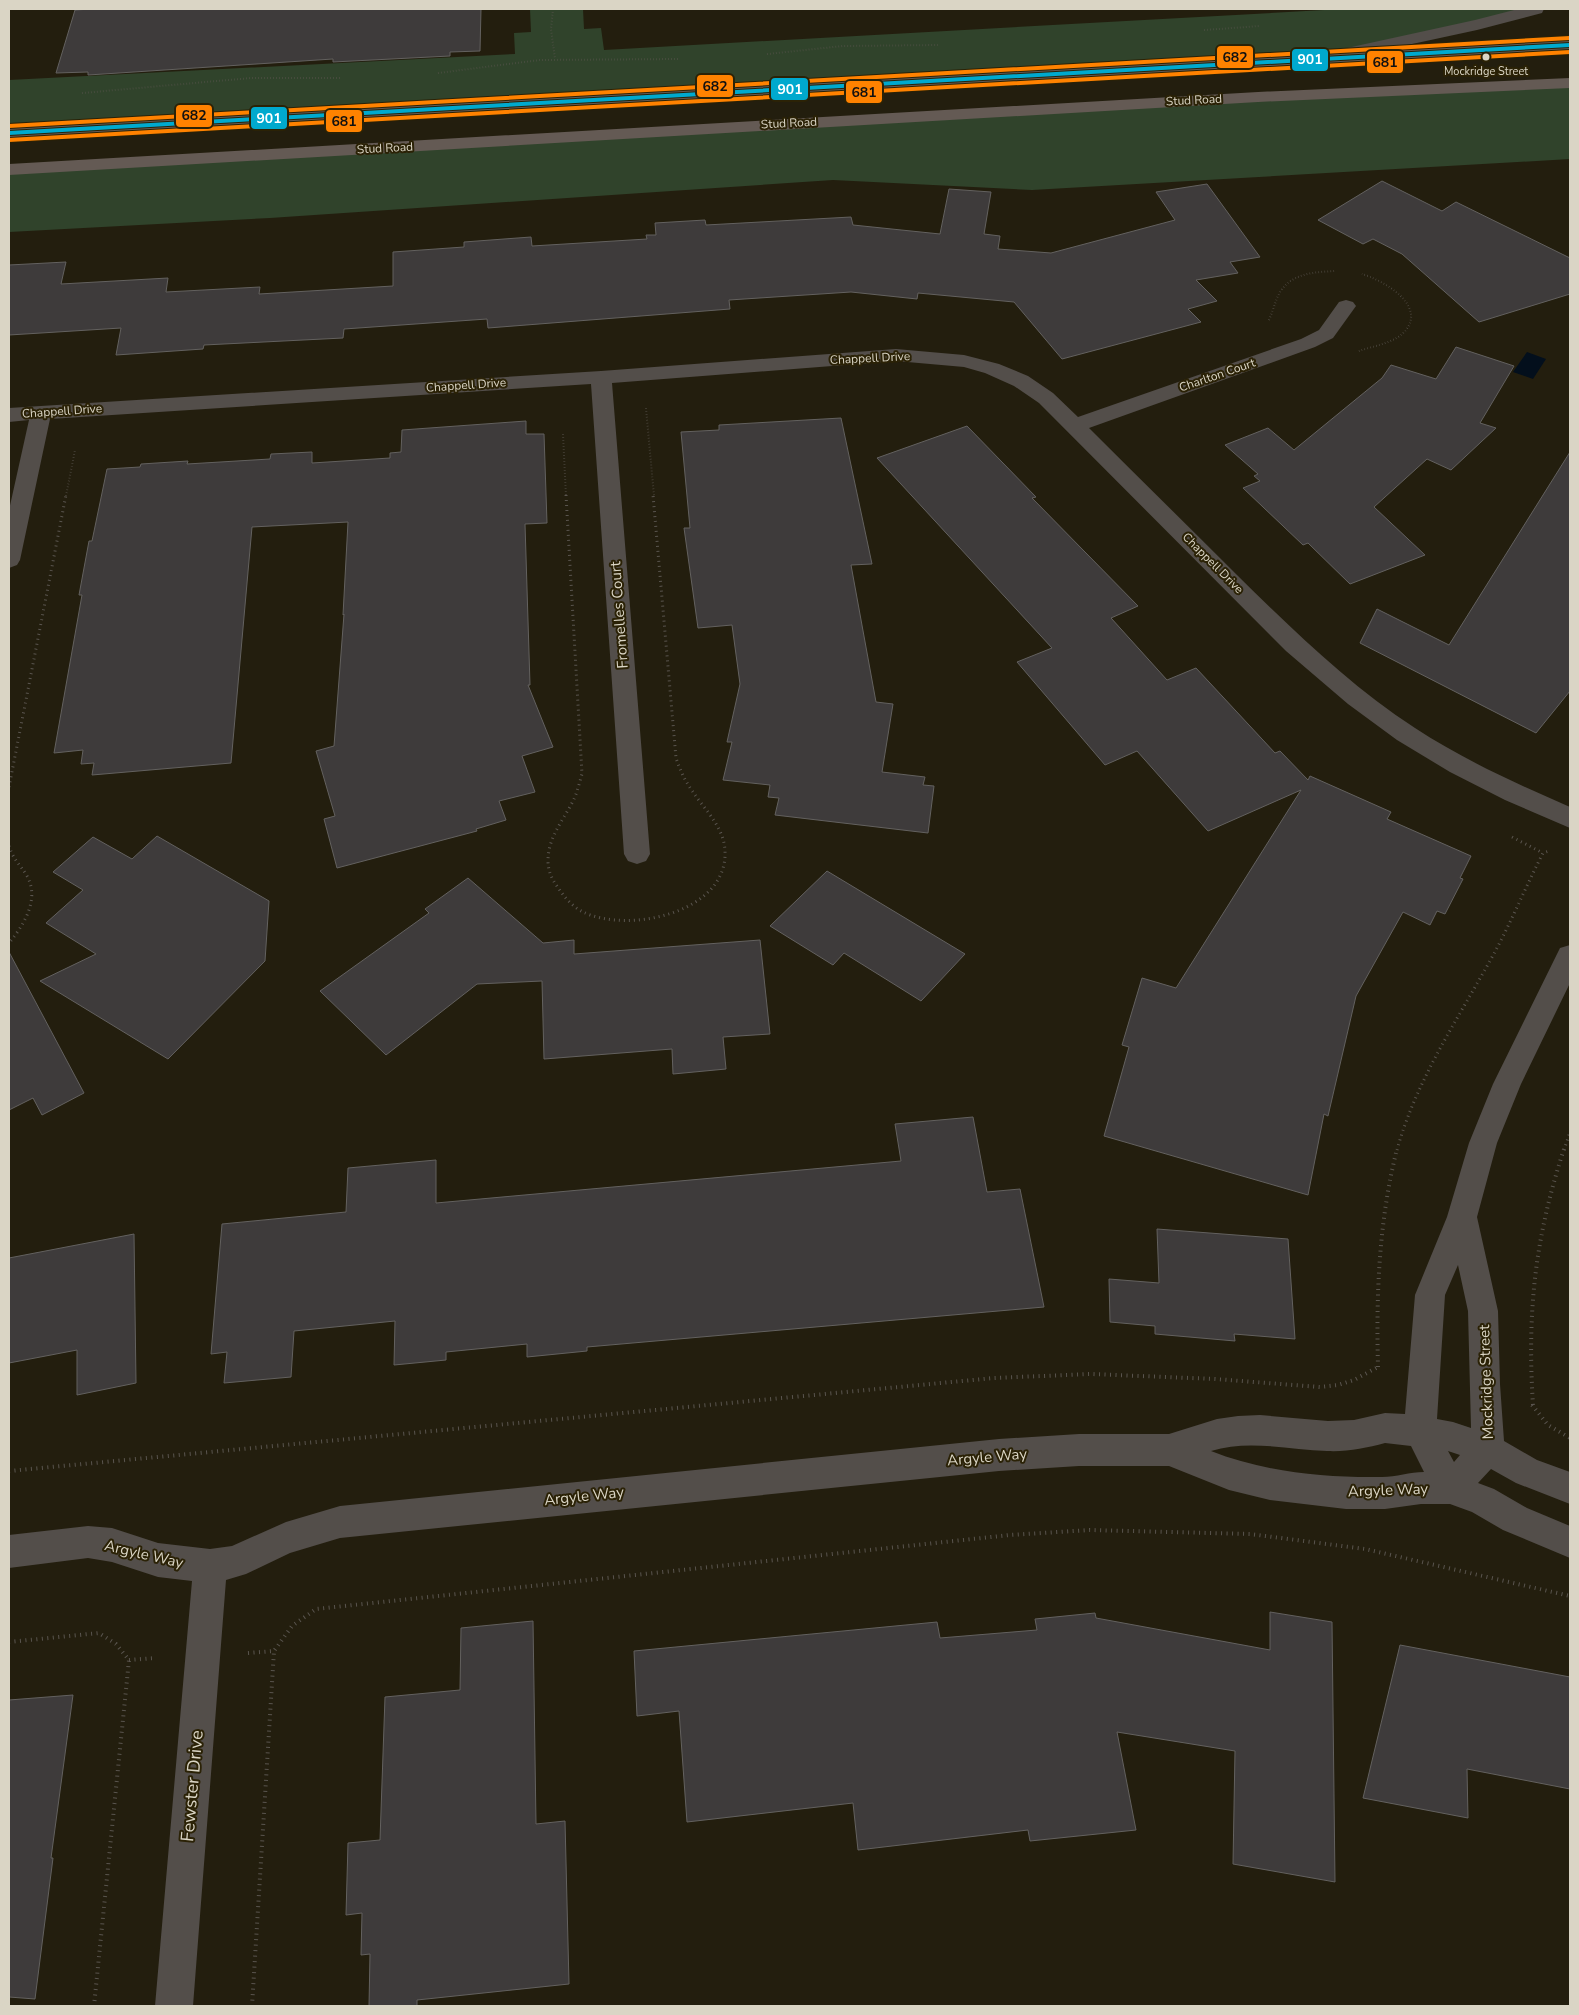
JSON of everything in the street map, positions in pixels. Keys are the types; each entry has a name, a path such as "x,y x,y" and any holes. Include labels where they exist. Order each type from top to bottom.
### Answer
{"highway":[{"path":"9,133 1570,45"},
{"name":"Stud Road","path":"9,170 1258,96 1568,84"}],"street":[{"path":"1315,60 1477,25 1536,9"},
{"name":"Charlton Court","path":"1074,426 1308,343 1326,334 1346,306"},
{"name":"Chappell Drive","path":"9,415 602,377 896,355 931,357 992,368 1021,381 1046,398 1288,638 1333,679 1372,710 1422,745 1475,775 1570,818"},
{"name":"Fromelles Court","path":"602,377 637,854"},
{"path":"9,560 41,412"},
{"name":"Mockridge Street","path":"1420,1431 1430,1295 1462,1217 1482,1143 1506,1084 1570,956"},
{"name":"Mockridge Street","path":"1450,1488 1488,1450 1484,1384 1483,1311 1462,1217"},
{"name":"Argyle Way","path":"9,1551 88,1542 112,1545 158,1560 210,1566 234,1562 286,1538 340,1522 999,1455 1079,1450 1169,1450 1217,1434 1260,1430 1328,1436 1354,1435 1385,1428 1420,1431 1453,1437 1488,1450 1527,1472 1570,1488"},
{"path":"1420,1431 1450,1488"},
{"name":"Argyle Way","path":"1169,1450 1229,1474 1270,1484 1346,1493 1385,1493 1421,1488 1450,1488 1482,1500 1515,1519 1570,1542"},
{"name":"Fewster Drive","path":"174,2006 210,1566"}],"path":[{"path":"553,9 551,29 555,59"},
{"path":"1200,30 1264,26"},
{"path":"767,54 844,46 946,44"},
{"path":"432,74 555,59 682,59"},
{"path":"79,93 251,78 346,78"},
{"path":"9,787 76,447"},
{"path":"1504,832 1543,853 1556,850"},
{"path":"9,846 16,862 26,875 32,890 31,907 23,926 9,943"},
{"path":"1378,1367 1376,1315 1384,1222 1390,1176 1411,1107 1443,1038 1491,958 1543,853"},
{"path":"1570,1132 1553,1183 1538,1243 1533,1284 1531,1381 1533,1405 1549,1428 1570,1438"},
{"path":"9,1471 994,1378 1091,1374 1215,1379 1320,1387 1346,1383 1378,1367 1385,1369"},
{"path":"1524,1402 1533,1405"},
{"path":"252,2006 274,1651 282,1636 291,1626 302,1616 316,1609 1010,1536 1090,1530 1250,1534 1356,1548 1570,1596"},
{"path":"9,1642 99,1634 110,1638 120,1647 128,1660 94,2006"},
{"path":"242,1653 274,1651"},
{"path":"128,1660 156,1658"}],"green space":[{"path":"530,9 583,9 584,29 601,28 604,50 1342,9 1535,9 1477,25 1315,60 9,133 9,80 515,54 514,33 531,32"},
{"path":"1570,85 1570,159 1032,190 833,180 270,218 9,232 9,170"}],"water":[{"path":"1527,352 1546,359 1533,379 1513,372"}],"building":[{"path":"481,9 480,51 450,52 450,56 333,62 333,59 88,75 88,72 56,73 75,10"},
{"path":"1382,181 1442,211 1456,202 1570,258 1570,294 1479,322 1402,254 1373,239 1363,244 1318,220"},
{"path":"1207,184 1260,257 1230,262 1238,273 1196,280 1217,301 1188,309 1201,322 1062,359 1014,302 918,293 917,299 851,292 729,300 730,309 488,328 487,319 344,329 343,338 204,345 203,349 116,355 121,328 9,335 9,265 66,262 61,284 168,278 166,292 260,287 259,294 393,286 393,252 464,247 464,242 531,237 532,246 647,239 646,235 656,235 655,223 705,220 706,225 851,217 853,225 940,234 949,189 991,192 984,234 1000,236 998,249 1051,253 1175,220 1156,192"},
{"path":"1456,347 1514,366 1480,423 1496,428 1451,470 1427,459 1374,507 1425,555 1350,584 1308,543 1303,545 1243,488 1260,481 1254,476 1258,474 1225,445 1268,428 1294,450 1382,378 1391,365 1436,379"},
{"path":"841,418 872,564 851,565 876,702 893,704 882,772 925,777 923,785 934,786 928,833 775,815 779,798 768,797 770,785 723,780 732,742 727,742 740,684 732,625 698,628 684,528 690,528 681,432 719,430 719,425"},
{"path":"526,421 526,434 544,434 547,523 525,524 530,685 528,685 553,747 522,756 535,792 499,801 506,820 476,829 477,831 337,868 324,819 335,816 316,751 334,746 344,614 348,522 252,527 231,763 92,775 94,763 81,764 83,750 54,753 82,595 79,595 89,541 92,541 107,469 140,467 141,464 188,461 187,464 270,459 271,454 312,452 312,463 390,458 390,453 401,452 402,430"},
{"path":"967,426 1036,497 1032,498 1138,606 1111,618 1167,680 1196,668 1275,753 1280,751 1308,780 1310,776 1391,812 1387,819 1471,856 1460,878 1463,879 1445,914 1437,911 1430,925 1403,912 1356,996 1328,1116 1324,1114 1308,1195 1104,1136 1129,1047 1122,1045 1142,978 1176,988 1301,790 1208,831 1137,751 1105,765 1017,662 1052,648 877,458"},
{"path":"1570,452 1570,691 1536,733 1360,643 1377,609 1449,645"},
{"path":"157,836 269,901 265,961 168,1059 40,981 96,954 46,923 83,890 53,872 93,837 132,859"},
{"path":"827,871 965,954 921,1001 844,953 833,965 770,926"},
{"path":"468,878 543,943 574,940 574,954 760,940 770,1034 723,1037 726,1069 673,1074 672,1049 544,1059 542,981 477,984 386,1055 320,991 429,913 425,909"},
{"path":"9,952 84,1093 42,1115 33,1098 9,1110"},
{"path":"973,1117 987,1192 1020,1189 1044,1307 587,1347 587,1351 527,1357 527,1344 446,1352 446,1360 394,1365 395,1321 294,1331 291,1377 224,1383 227,1352 211,1354 222,1224 346,1212 348,1168 436,1160 436,1203 901,1161 895,1124"},
{"path":"1157,1229 1288,1239 1295,1339 1234,1334 1235,1341 1155,1334 1155,1326 1110,1322 1109,1279 1159,1283"},
{"path":"134,1234 136,1383 77,1395 77,1350 9,1363 9,1258"},
{"path":"1270,1612 1332,1622 1335,1882 1233,1864 1235,1751 1117,1732 1136,1830 1030,1841 1028,1830 858,1850 853,1803 687,1822 679,1711 637,1716 634,1651 937,1622 940,1638 1037,1630 1035,1619 1095,1613 1096,1618 1270,1650"},
{"path":"533,1621 536,1824 565,1821 569,1984 417,2000 417,2006 369,2006 370,1954 361,1955 362,1913 346,1915 348,1843 380,1840 385,1697 460,1690 461,1628"},
{"path":"1400,1645 1570,1677 1570,1789 1467,1769 1468,1818 1363,1798"},
{"path":"73,1695 51,1858 53,1858 35,1999 9,1997 9,1700"}],"transit line":[{"name":"682","path":"9,126 1570,38"},
{"name":"901","path":"9,133 1570,45"},
{"name":"681","path":"9,140 1570,52"}],"place":[{"name":"Mockridge Street","path":"1486,57"}]}
